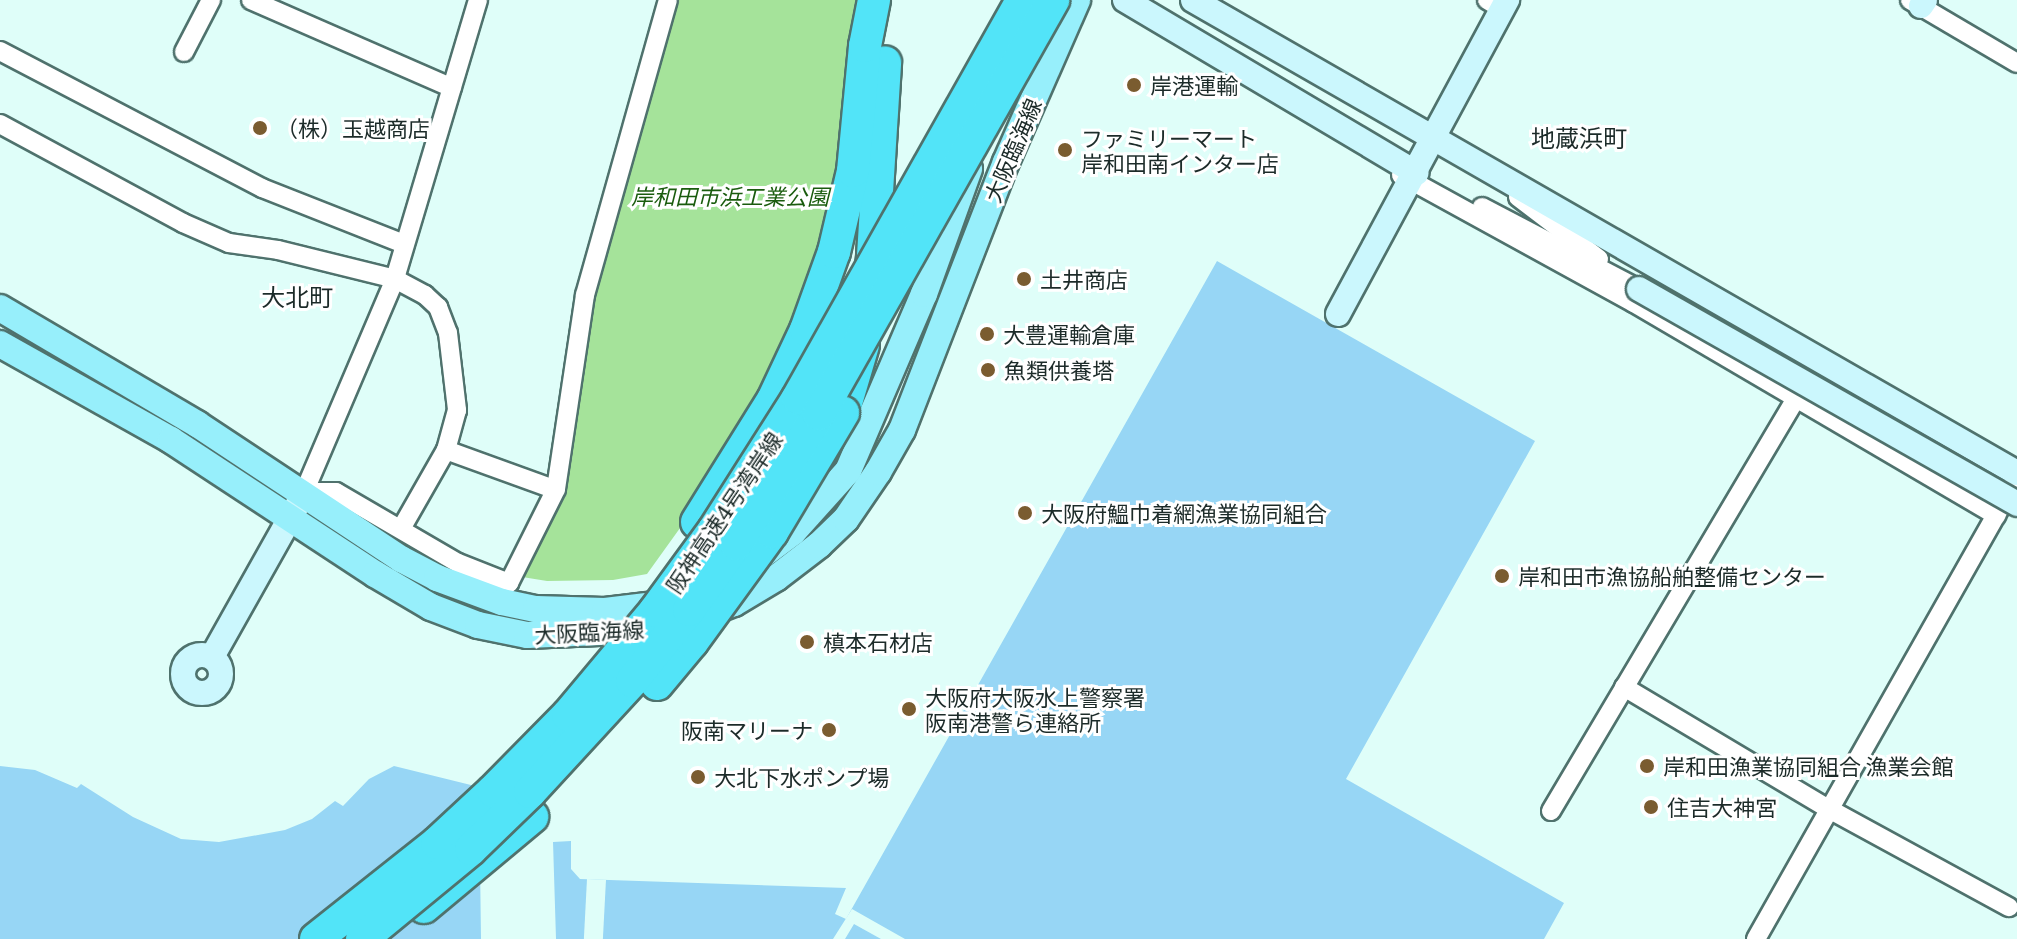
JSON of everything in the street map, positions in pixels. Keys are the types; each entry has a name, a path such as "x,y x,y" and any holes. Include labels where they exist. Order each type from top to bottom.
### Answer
{"highway":[{"path":"493,791 604,657 743,452 773,400 806,330 845,213 853,171 865,46 874,0"},
{"path":"377,939 407,921 471,870 532,817 604,745 731,591 807,477 843,413 860,359 868,313 888,29 895,0"},
{"name":"阪神高速4号湾岸線","path":"316,939 437,843 493,791 608,669 655,611 722,518 844,320 1022,0"},
{"name":"阪神高速4号湾岸線","path":"362,939 471,849 530,792 632,681 689,610 736,544 819,414 1053,0"}],"main road":[{"name":"大阪臨海線","path":"0,308 99,364 304,492 401,559 437,578 502,602 536,609 605,611 646,608 703,596 793,532 848,471 924,294 977,147 1022,0"},
{"name":"大阪臨海線","path":"0,344 171,440 375,574 431,607 478,625 527,635 649,630 734,603 776,578 846,519 902,430 1006,162 1077,0"}],"street":[{"path":"184,52 211,0"},
{"path":"251,0 452,88"},
{"path":"212,657 304,492 395,279 478,0"},
{"path":"304,492 336,492 458,563 509,583 556,489 585,295 668,0"},
{"path":"1125,0 1307,108 1414,177 1797,397 2007,509"},
{"path":"1193,0 2017,476 2007,509 1829,809 1756,939"},
{"path":"1919,2 2017,63"},
{"path":"1338,314 1434,140 1499,3"},
{"path":"0,51 262,188 404,244"},
{"path":"0,124 183,223 229,243 278,250 395,279 425,295 445,319 457,410 446,450 401,529"},
{"path":"1471,161 1639,289"},
{"path":"1414,177 1639,289 2007,509"},
{"path":"1551,811 1797,397"},
{"path":"446,450 551,488"},
{"path":"1624,687 1829,809 2009,907"}],"green space":[{"name":"岸和田市浜工業公園","path":"677,0 864,0 838,199 786,347 698,503 647,574 613,580 547,581 516,576 561,491 596,280"}],"water":[{"path":"1217,261 1535,441 1346,779 1564,903 1544,939 556,939 553,842 571,841 571,869 580,879 846,888 835,914 846,919"},
{"path":"0,766 35,770 77,788 81,784 133,817 181,839 219,842 285,830 312,819 335,801 343,806 369,779 394,766 479,787 481,939 0,939"}],"pier":[{"path":"587,879 606,880 603,939 584,939"},
{"path":"852,909 905,939 881,939 854,924 845,939 833,939"}],"place":[{"name":"岸港運輸","path":"1134,85"},
{"name":"（株）玉越商店","path":"260,128"},
{"name":"ファミリーマート 岸和田南インター店","path":"1065,150"},
{"name":"土井商店","path":"1024,279"},
{"name":"大豊運輸倉庫","path":"987,334"},
{"name":"魚類供養塔","path":"988,370"},
{"name":"大阪府鰮巾着網漁業協同組合","path":"1025,513"},
{"name":"岸和田市漁協船舶整備センター","path":"1502,576"},
{"name":"槙本石材店","path":"807,642"},
{"name":"大阪府大阪水上警察署 阪南港警ら連絡所","path":"909,709"},
{"name":"阪南マリーナ","path":"829,730"},
{"name":"岸和田漁業協同組合 漁業会館","path":"1647,766"},
{"name":"大北下水ポンプ場","path":"698,777"},
{"name":"住吉大神宮","path":"1651,807"}],"district":[{"name":"地蔵浜町","path":"1579,137"},
{"name":"大北町","path":"297,296"}]}
